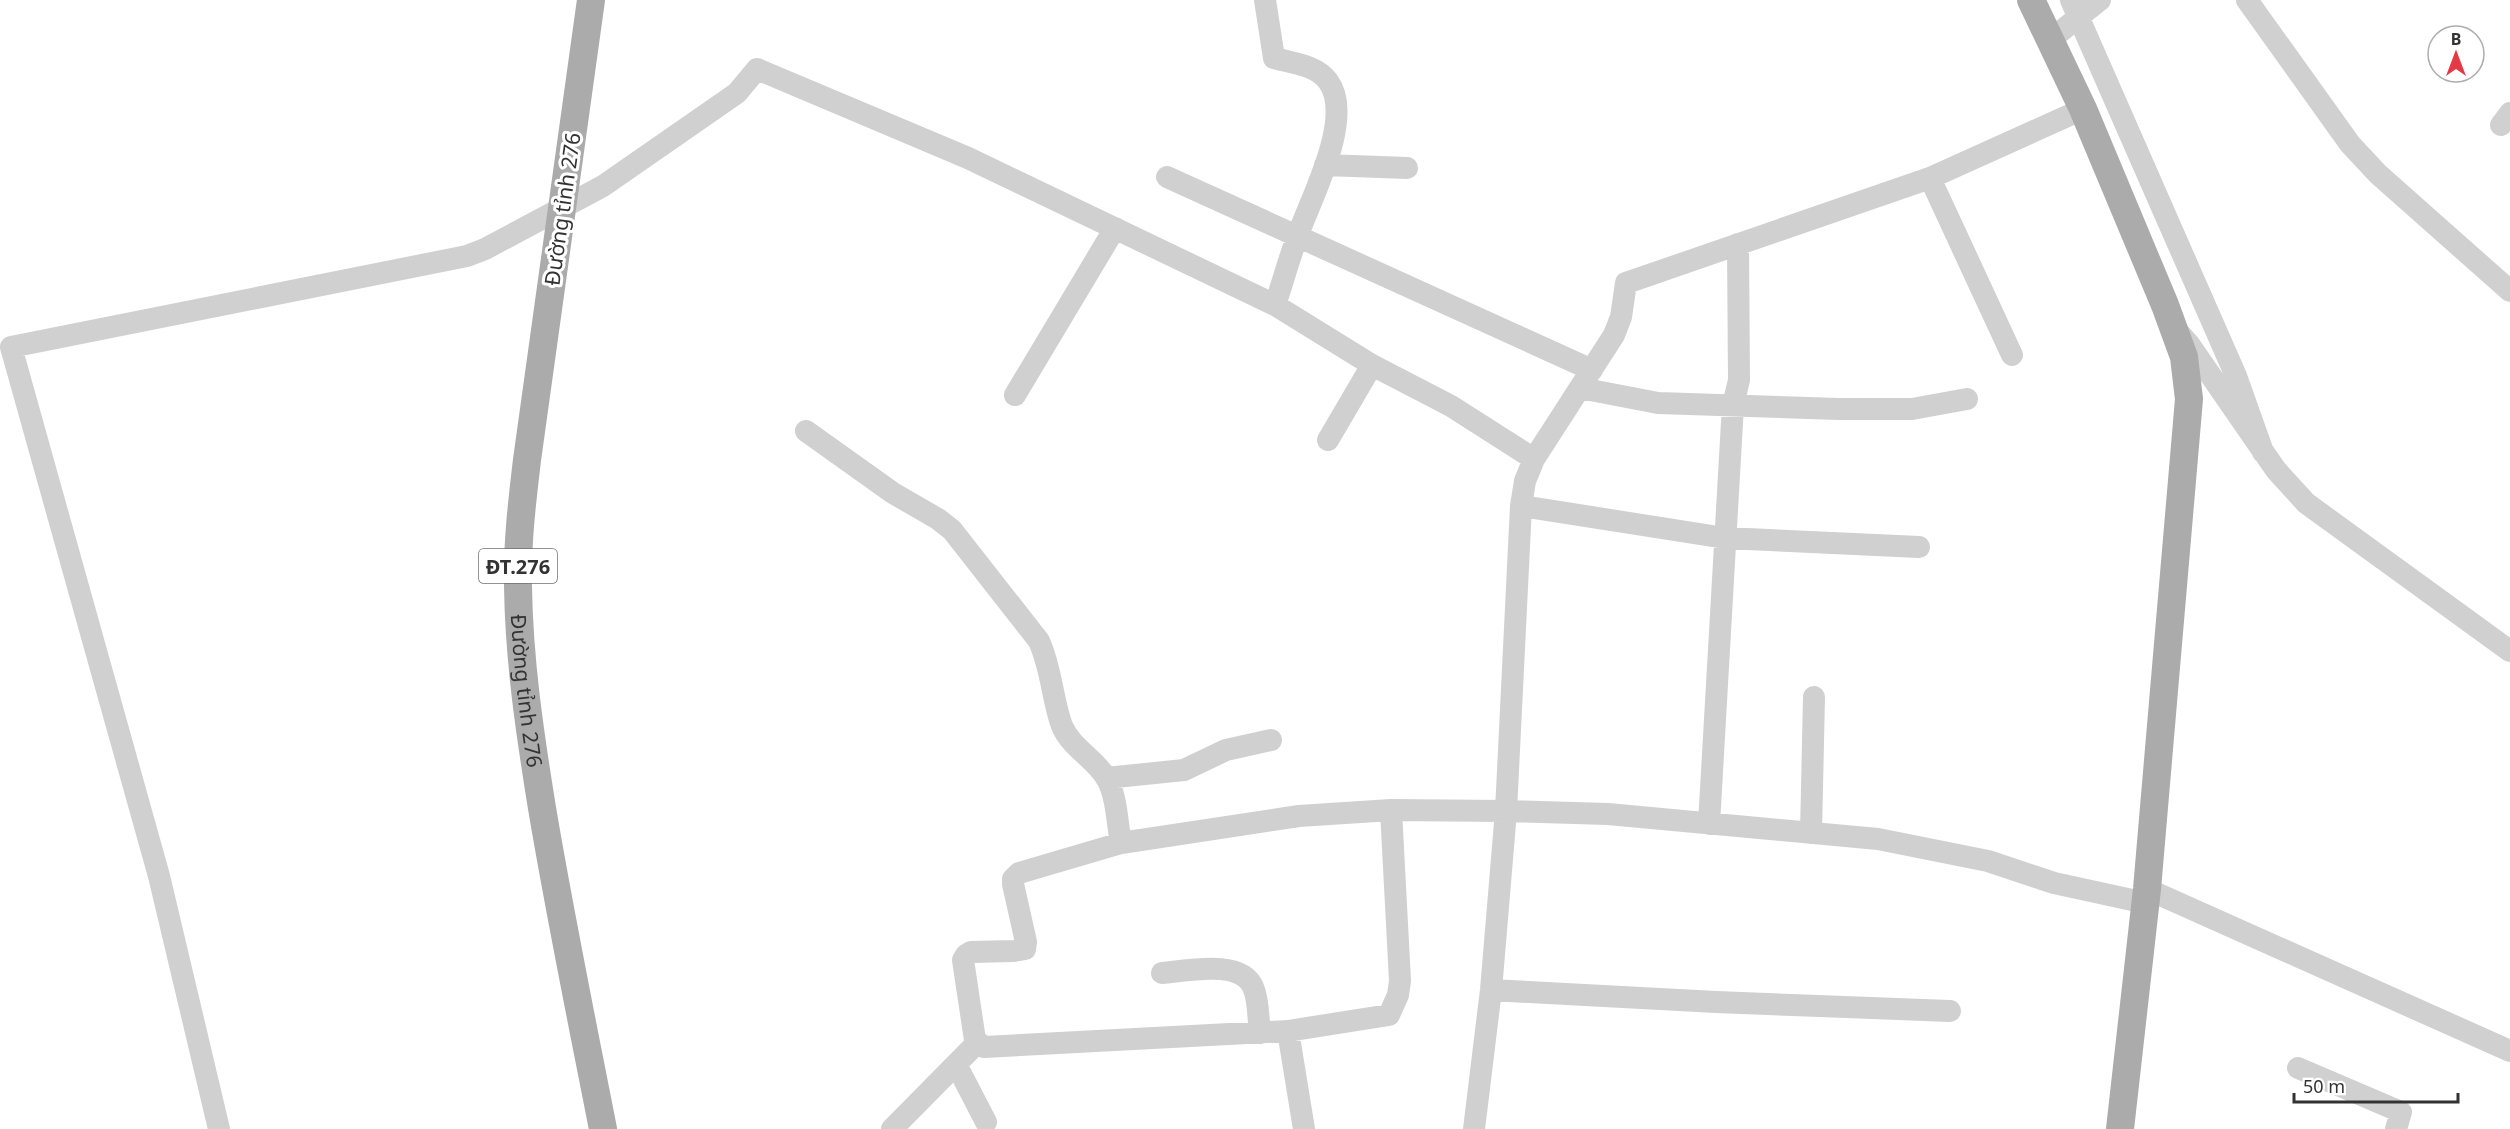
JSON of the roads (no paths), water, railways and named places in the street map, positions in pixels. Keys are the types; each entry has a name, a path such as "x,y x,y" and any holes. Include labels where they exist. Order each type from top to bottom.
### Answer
{"main road":[{"name":"Đường tỉnh 276","path":"591,0 522,497 518,561 519,628 526,706 554,881 603,1129"},
{"path":"2031,0 2083,109 2172,326 2184,357 2189,399 2146,896 2120,1129"}],"street":[{"path":"1265,0 1274,58 1312,68 1328,81 1336,99 1336,125 1325,165 1297,236 1275,305"},
{"path":"2050,40 2075,8 2100,0"},
{"path":"2247,0 2350,144 2378,174 2508,284"},
{"path":"2075,8 2236,376 2264,452"},
{"path":"218,1129 159,876 11,347 467,256 485,249 603,186 737,93 756,69 968,158 1275,305 1372,365 1442,401 1534,459"},
{"path":"1474,1129 1491,990 1506,811 1521,506 1526,481 1534,459 1614,335 1621,317 1626,283 1930,178 2083,109"},
{"path":"1325,165 1407,168"},
{"path":"1167,177 1297,236 1586,379 1658,403 1839,410 1912,409 1967,399"},
{"path":"1930,178 2012,355"},
{"path":"1016,395 1115,228"},
{"path":"1709,824 1733,405 1739,380 1738,244"},
{"path":"2172,326 2189,344 2264,452 2306,503 2510,651"},
{"path":"1328,440 1372,365"},
{"path":"806,431 893,493 938,519 952,530 1039,641 1048,661 1062,726 1071,741 1106,778 1112,792 1121,843"},
{"path":"1521,506 1725,538 1919,547"},
{"path":"1811,833 1814,697"},
{"path":"1106,778 1184,770 1226,750 1271,740"},
{"path":"1391,810 1400,981 1389,1015 1288,1031 1260,1033 984,1047 977,1043 974,1037 963,960 972,952 1025,949 1026,942 1013,884 1015,876 1024,871 1121,843 1299,816 1391,810 1608,814 1878,839 1988,861 2054,883 2146,896 2510,1051"},
{"path":"1162,973 1220,969 1239,972 1247,977 1254,988 1260,1033"},
{"path":"1491,990 1950,1011"},
{"path":"1288,1031 1304,1129"},
{"path":"892,1129 957,1066 977,1043"},
{"path":"957,1066 987,1122"},
{"path":"2298,1068 2401,1112 2396,1129"}]}
